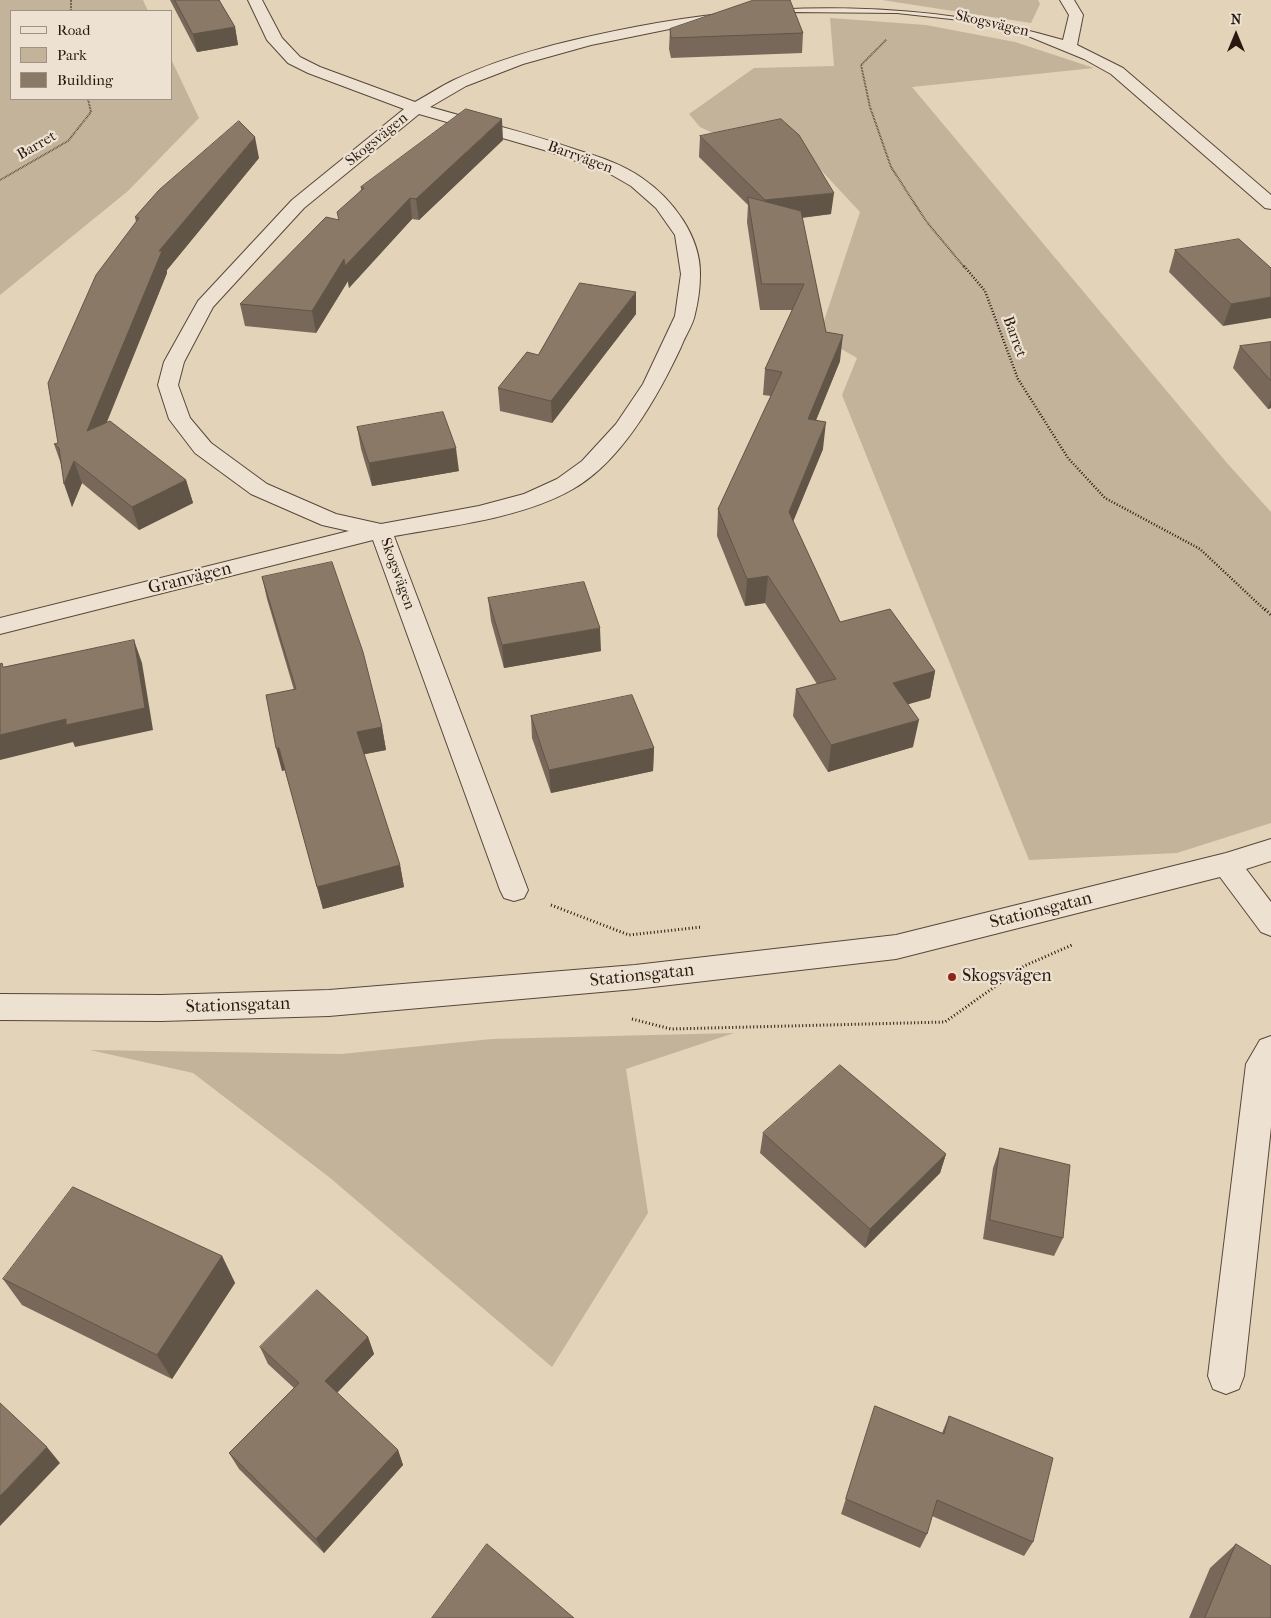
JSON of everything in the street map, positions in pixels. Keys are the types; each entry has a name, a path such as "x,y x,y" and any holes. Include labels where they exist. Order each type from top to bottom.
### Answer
{"street":[{"name":"Barrvägen","path":"255,0 275,40 294,60 314,70 416,108 559,149 611,167 637,182 662,204 684,235 691,274 685,316 653,384 624,428 590,466 566,484 532,499 480,513 381,531"},
{"path":"1068,0 1076,15 1068,47"},
{"name":"Skogsvägen","path":"514,890 381,531 330,520 259,490 203,448 180,419 168,384 174,362 204,305 298,204 416,108 460,83 517,61 643,28 694,19 793,8 858,7 969,16 1033,33 1117,70 1271,204"},
{"name":"Granvägen","path":"0,626 381,531"},
{"name":"Stationsgatan","path":"0,1007 162,1008 329,1003 635,977 896,947 1226,864 1271,850"},
{"path":"1226,864 1271,924"},
{"path":"1226,1376 1262,1064 1271,1049"}],"path":[{"name":"Barret","path":"897,9 890,36 861,65 870,107 891,167 926,221 985,292 1018,379 1068,458 1105,498 1200,549 1271,615"},
{"name":"Barret","path":"0,180 68,141 91,112 88,100"},
{"path":"514,890 629,935 702,927"}],"green space":[{"path":"0,0 143,0 148,10 10,10 10,100 172,100 172,61 199,118 128,191 0,295"},
{"path":"882,0 1038,0 1040,4 1031,23"},
{"path":"830,18 926,25 1015,42 1094,68 912,87 1227,463 1271,512 1271,823 1177,853 1029,860 842,395 857,358 819,336 860,212 805,153 717,135 700,127 689,114 754,68 834,66"},
{"path":"734,1033 626,1069 648,1213 552,1367 329,1177 193,1073 90,1050 341,1054 492,1039"}],"building":[{"path":"175,0 219,0 235,27 193,34"},
{"path":"754,0 790,0 803,33 671,38 670,29"},
{"path":"466,109 502,119 416,199 410,198 345,266 344,259 312,311 240,304 326,217 339,220 337,212 364,188 361,187"},
{"path":"781,119 799,135 834,193 765,200 700,136"},
{"path":"239,121 255,137 159,251 162,251 87,431 110,421 186,480 132,507 74,461 64,484 59,448 54,444 58,443 48,383 96,275 139,218 135,217 159,190"},
{"path":"748,197 801,211 826,332 843,335 808,419 826,422 789,512 840,622 890,609 935,671 893,683 919,720 831,745 796,689 836,679 768,576 747,579 718,509 782,372 765,369 804,284 762,284"},
{"path":"1239,239 1271,268 1271,297 1231,304 1175,250"},
{"path":"580,283 636,292 551,401 498,388 527,352 538,355"},
{"path":"1271,342 1271,381 1240,346"},
{"path":"443,412 456,448 369,463 357,427"},
{"path":"332,562 363,652 382,727 357,732 400,865 317,887 279,748 276,748 266,695 296,689 262,577"},
{"path":"584,582 600,628 502,645 488,598"},
{"path":"134,640 145,708 66,725 66,719 0,735 0,664 2,663 3,667"},
{"path":"632,695 654,748 549,770 531,716"},
{"path":"840,1065 946,1154 870,1229 763,1133"},
{"path":"1000,1148 1070,1165 1063,1238 990,1220"},
{"path":"73,1187 222,1256 157,1355 3,1279"},
{"path":"317,1290 368,1337 325,1381 398,1450 316,1539 229,1453 299,1383 260,1347"},
{"path":"0,1403 47,1447 0,1496"},
{"path":"875,1406 944,1434 949,1416 1053,1458 1033,1542 937,1500 927,1534 846,1499"},
{"path":"487,1544 574,1618 432,1618"},
{"path":"1236,1544 1271,1566 1271,1618 1205,1618"}],"place":[{"name":"Skogsvägen","path":"952,977"}]}
